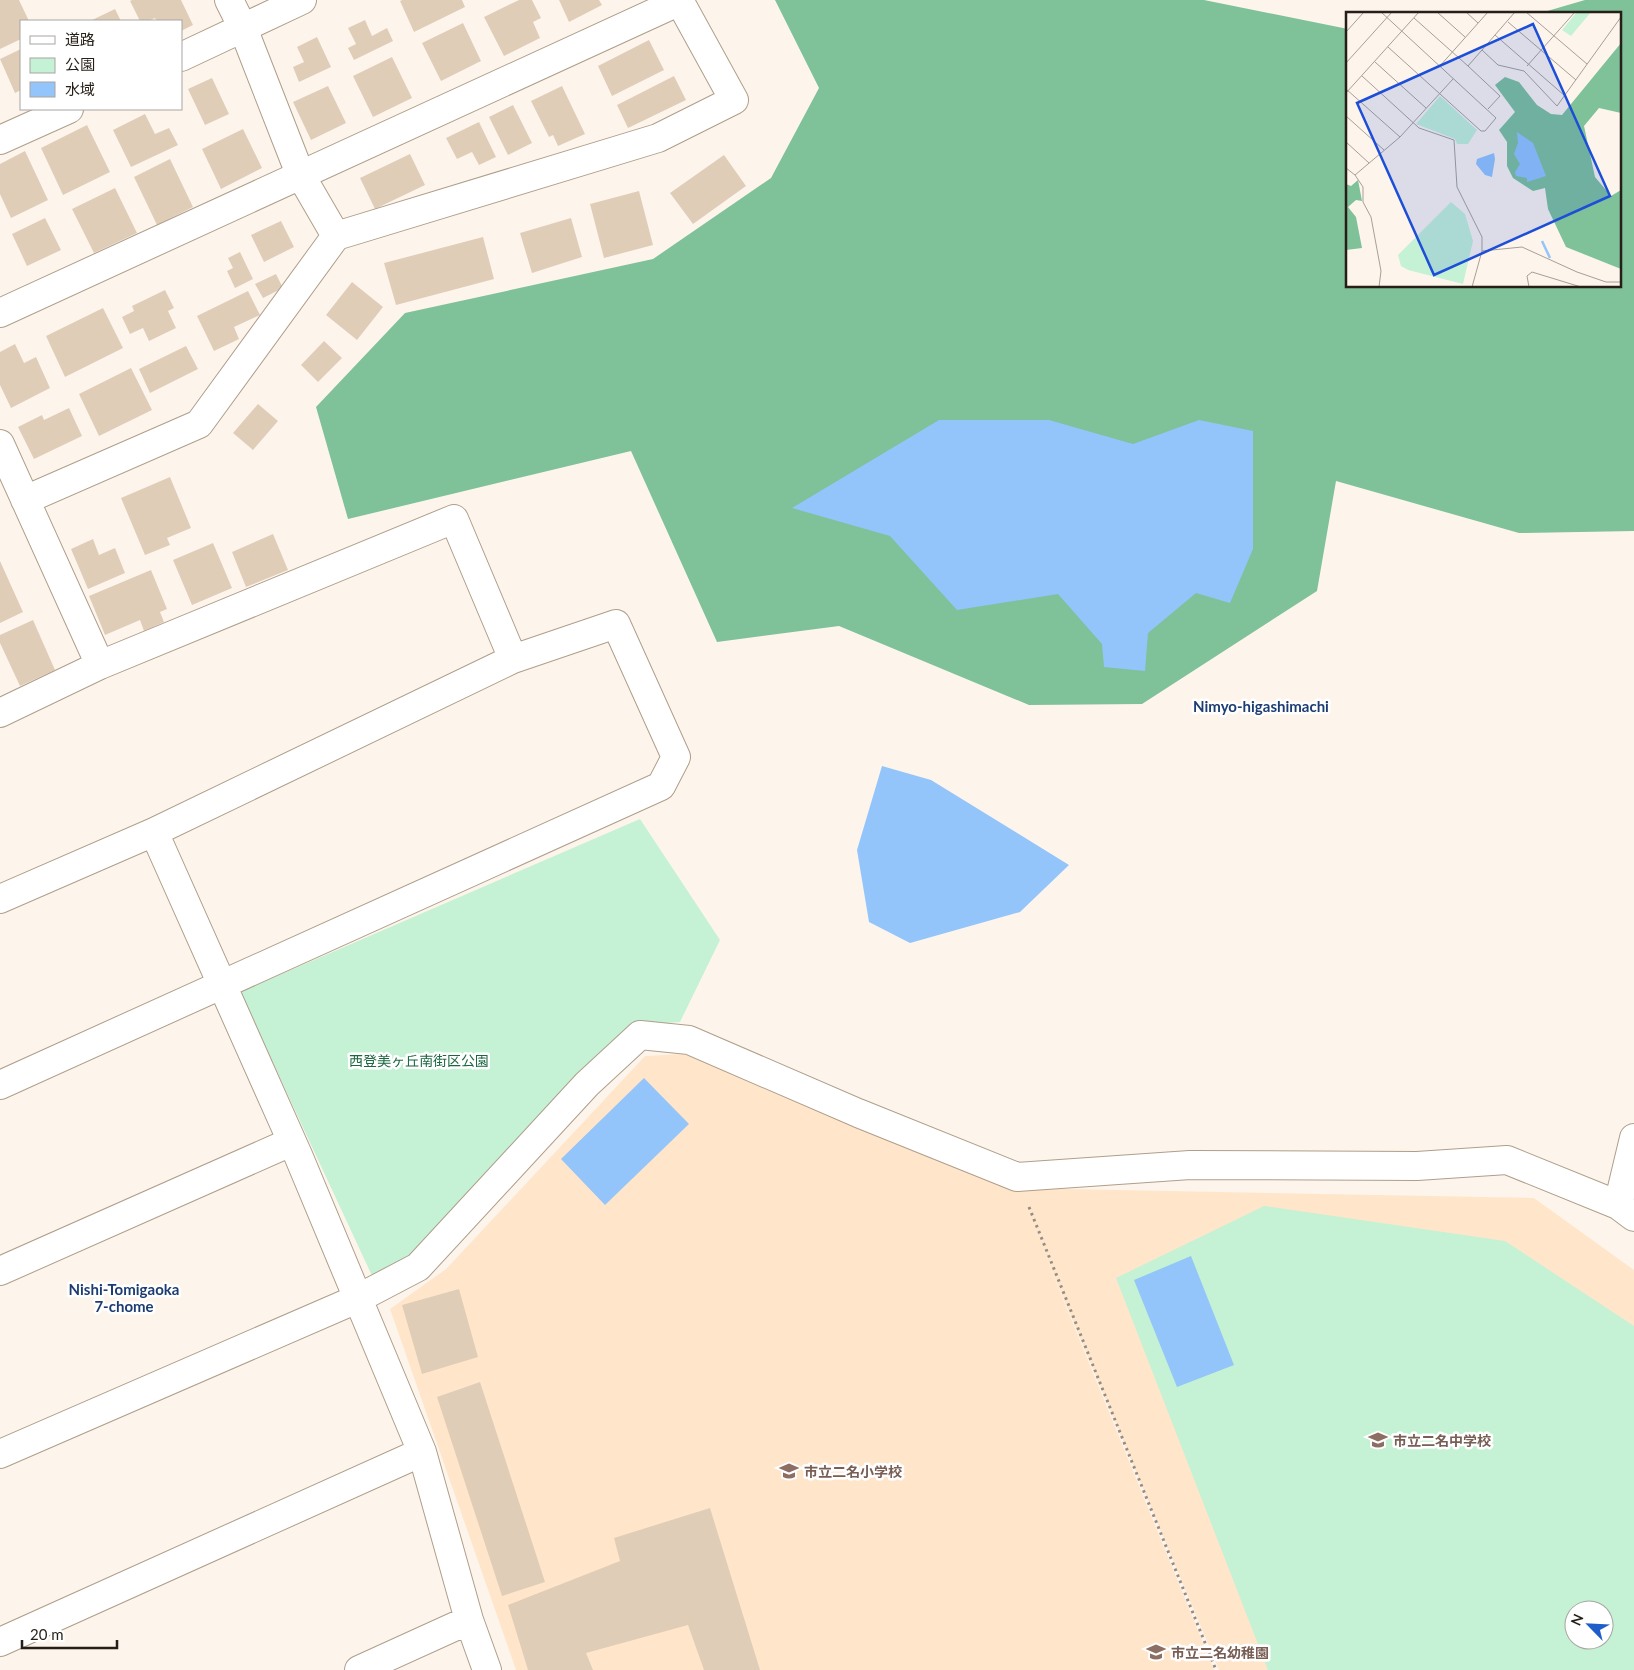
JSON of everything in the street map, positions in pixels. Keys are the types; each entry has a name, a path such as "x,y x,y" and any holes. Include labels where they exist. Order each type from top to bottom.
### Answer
{"street":[{"path":"229,0 243,28 300,174 336,236"},
{"path":"182,57 302,0"},
{"path":"0,313 680,1 734,100 658,138 336,236 199,424 25,500"},
{"path":"0,140 67,110"},
{"path":"0,444 100,665"},
{"path":"0,713 100,665 454,519 513,659"},
{"path":"0,1085 661,786 676,757 616,624 513,659 154,832 2,893"},
{"path":"154,832 223,984 422,1452 469,1620 488,1670"},
{"path":"0,1454 357,1299 418,1267 587,1084 640,1036 689,1040 858,1113 1017,1177 1190,1165 1417,1166 1507,1160 1626,1211 1634,1138"},
{"path":"0,1271 290,1142"},
{"path":"0,1642 422,1452"},
{"path":"359,1670 469,1620"}],"path":[{"path":"1017,1177 1216,1670"}],"shaded area":[{"path":"683,1054 1017,1188 1534,1198 1634,1270 1634,1670 1219,1670 1046,1257 1214,1670 516,1670 390,1309 446,1269 645,1056"}],"green space":[{"path":"775,0 1204,0 1346,29 1346,288 1622,288 1622,12 1544,12 1585,0 1634,0 1634,531 1519,533 1336,481 1317,591 1142,704 1029,705 839,626 717,642 631,451 348,519 316,407 405,313 653,259 771,178 819,88"},
{"name":"西登美ヶ丘南街区公園","path":"640,819 720,940 680,1022 635,1025 416,1258 374,1280 240,992"},
{"name":"市立二名中学校","path":"1264,1206 1505,1241 1634,1326 1634,1670 1268,1670 1116,1278"}],"water":[{"path":"939,420 1049,420 1133,444 1199,420 1253,431 1253,549 1230,603 1196,593 1148,633 1145,671 1104,667 1102,644 1058,594 957,610 890,536 792,508"},
{"path":"882,766 931,780 1069,865 1020,912 910,943 869,922 857,850"},
{"path":"644,1078 689,1124 605,1205 561,1159"},
{"path":"1191,1256 1234,1365 1177,1387 1134,1280"}],"building":[{"path":"0,0 19,0 29,20 20,20 20,39 0,49"},
{"path":"181,0 193,25 182,30 182,20 156,20 155,18 140,20 130,1"},
{"path":"462,0 465,7 414,32 400,1"},
{"path":"519,0 532,0 541,18 533,22 540,38 504,56 484,17"},
{"path":"559,0 599,0 602,5 569,22"},
{"path":"115,9 120,20 92,20"},
{"path":"365,20 372,36 387,28 393,41 354,60 348,48 356,44 348,28"},
{"path":"463,23 481,61 441,81 422,43"},
{"path":"317,37 331,67 299,82 293,67 304,62 297,47"},
{"path":"649,40 664,70 612,96 598,66"},
{"path":"20,49 20,90 15,93 0,59"},
{"path":"392,57 412,98 373,117 353,76"},
{"path":"674,76 686,100 628,128 617,105"},
{"path":"212,78 229,114 205,125 188,89"},
{"path":"328,86 346,123 311,140 293,102"},
{"path":"562,86 585,134 558,146 553,135 549,137 531,101"},
{"path":"513,105 532,143 508,155 489,117"},
{"path":"145,114 155,134 169,128 178,145 131,167 113,130"},
{"path":"479,122 496,157 479,165 472,152 457,159 446,138"},
{"path":"87,125 110,172 63,195 41,148"},
{"path":"243,129 262,168 221,189 202,149"},
{"path":"25,151 48,200 11,218 0,194 0,164"},
{"path":"410,154 425,185 375,209 360,178"},
{"path":"724,155 746,186 693,224 670,193"},
{"path":"170,159 193,207 157,225 134,177"},
{"path":"115,188 137,233 94,253 72,209"},
{"path":"639,191 653,245 604,258 590,204"},
{"path":"45,218 61,250 27,266 12,234"},
{"path":"571,218 582,257 532,273 520,233"},
{"path":"281,221 294,247 264,262 251,235"},
{"path":"483,237 494,279 396,305 384,263"},
{"path":"240,252 253,279 235,288 227,271 233,268 228,258"},
{"path":"276,274 283,288 263,298 255,284"},
{"path":"352,282 383,307 357,340 326,315"},
{"path":"165,290 174,308 168,311 176,328 149,341 143,328 130,334 122,317 134,311 132,306"},
{"path":"248,291 260,315 234,327 239,339 214,351 197,316"},
{"path":"103,308 123,348 65,377 46,336"},
{"path":"324,341 342,358 318,382 301,365"},
{"path":"15,344 24,363 36,357 50,388 11,408 0,385 0,352"},
{"path":"186,346 198,369 150,393 139,369"},
{"path":"131,368 152,410 99,436 79,394"},
{"path":"258,404 278,421 253,450 233,433"},
{"path":"69,408 82,436 34,459 18,427 42,415 44,420"},
{"path":"170,477 191,528 167,538 170,545 145,555 121,498"},
{"path":"273,534 288,570 246,587 232,552"},
{"path":"93,539 99,555 115,548 125,573 88,589 71,549"},
{"path":"213,543 232,588 192,605 173,560"},
{"path":"0,561 23,612 0,623"},
{"path":"151,570 167,609 160,612 164,622 144,631 140,620 105,635 89,596"},
{"path":"33,620 55,670 20,686 0,643 0,635"},
{"path":"459,1289 478,1357 422,1374 402,1305"},
{"path":"480,1382 545,1582 502,1596 437,1397"},
{"path":"710,1508 760,1670 704,1670 688,1625 586,1653 593,1670 528,1670 508,1605 620,1561 614,1538"}],"place":[{"name":"市立二名中学校","path":"1378,1440"},
{"name":"市立二名小学校","path":"789,1471"},
{"name":"市立二名幼稚園","path":"1156,1652"}],"district":[{"name":"Nimyo-higashimachi","path":"1261,706"},
{"name":"Nishi-Tomigaoka 7-chome","path":"124,1298"}]}
